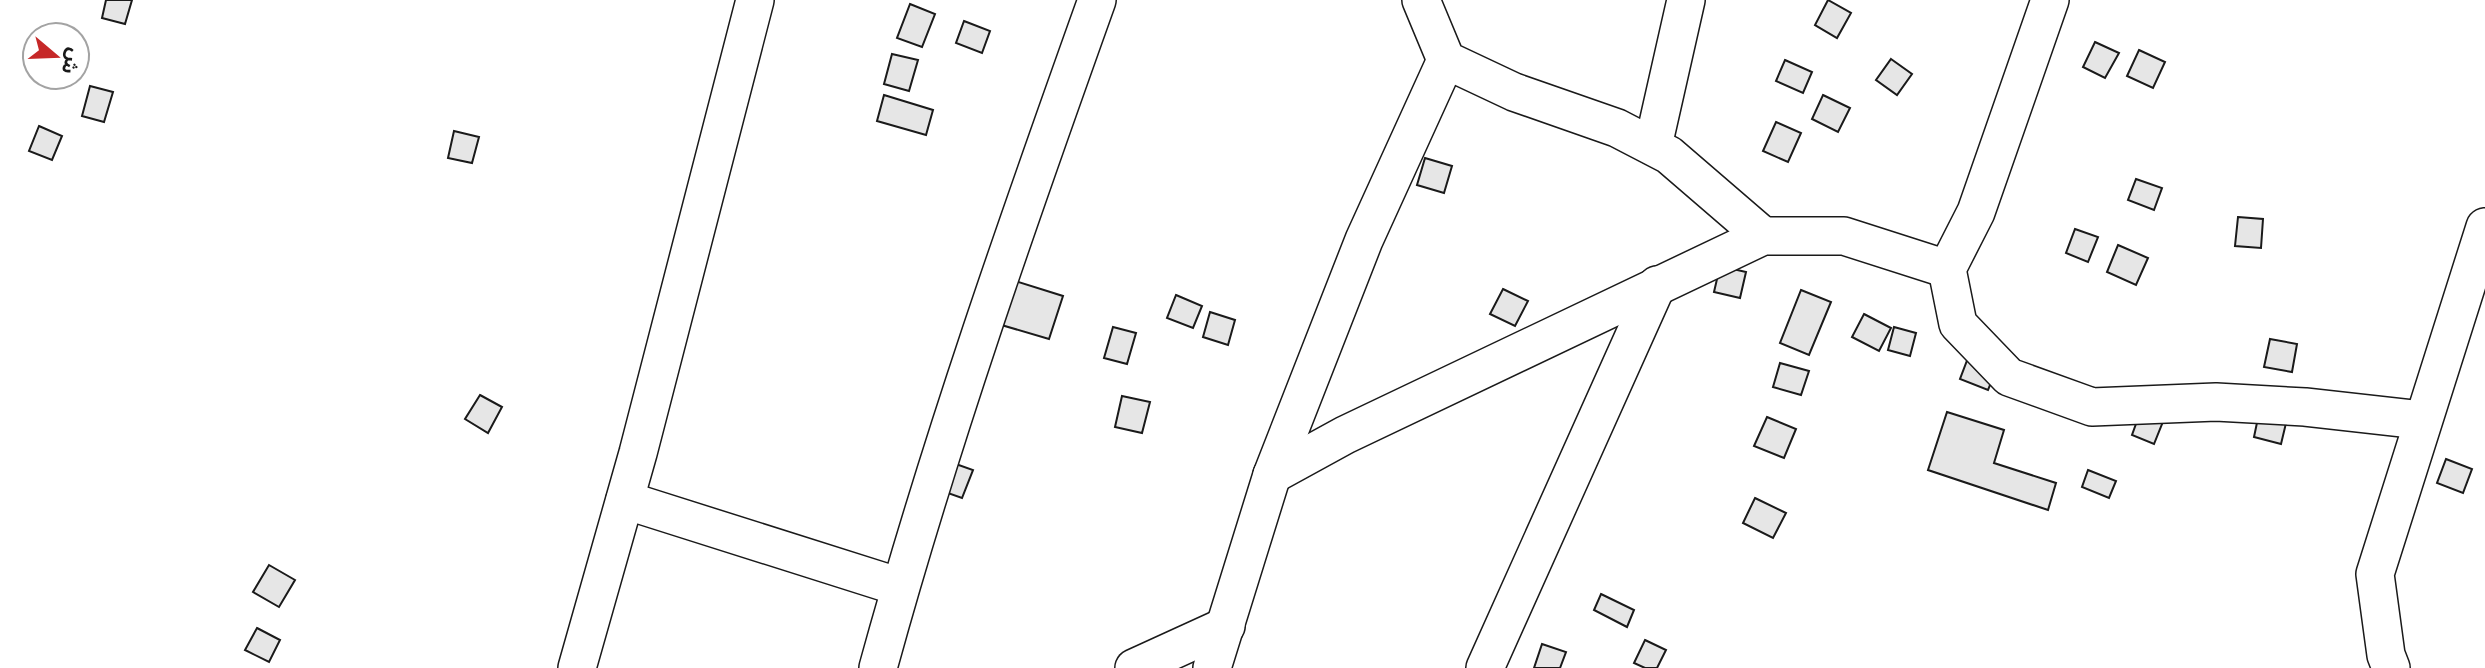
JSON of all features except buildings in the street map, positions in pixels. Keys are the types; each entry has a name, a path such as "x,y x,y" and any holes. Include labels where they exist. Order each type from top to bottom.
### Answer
{"street":[{"path":"577,668 625,500 755,0"},
{"path":"878,668 900,587 1010,244 1097,0"},
{"path":"1421,0 1446,60 1514,92 1617,128 1653,146 1669,155 1763,236"},
{"path":"1653,146 1686,0"},
{"path":"2050,0 1976,212 1947,269 1958,324 2009,376 2092,407 2216,402 2305,407 2421,420"},
{"path":"1212,668 1272,475 1364,240 1446,60"},
{"path":"2391,668 2386,655 2375,574 2421,420 2485,227"},
{"path":"1272,475 1345,435 1763,236 1844,236 1947,269"},
{"path":"1485,668 1657,285"},
{"path":"625,500 900,587"},
{"path":"1134,668 1226,626"}]}
